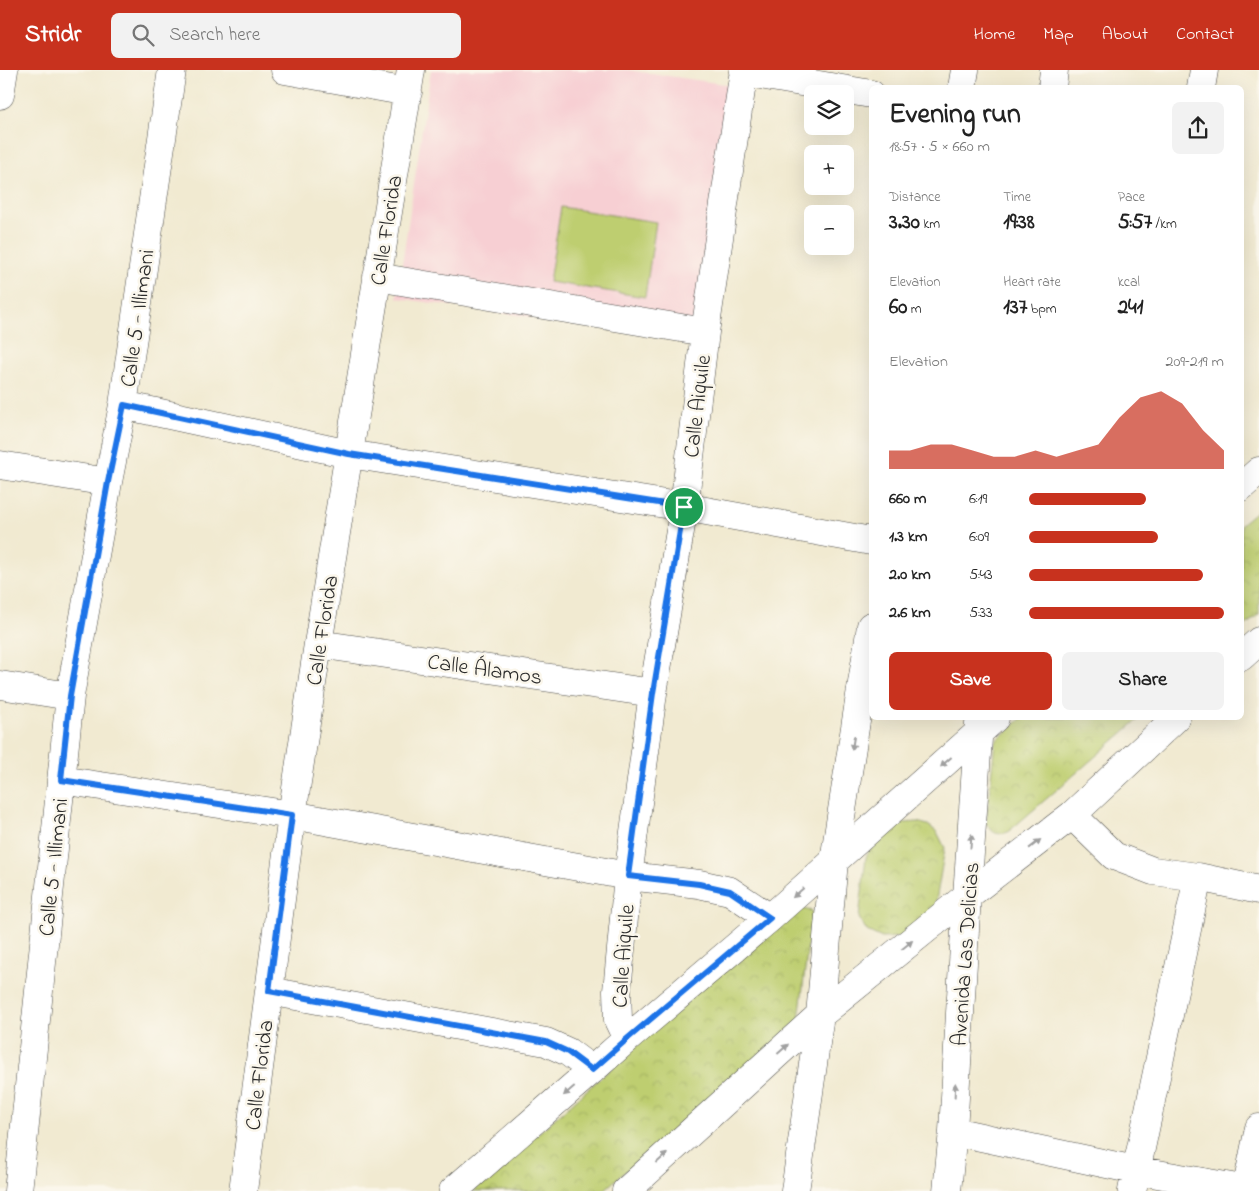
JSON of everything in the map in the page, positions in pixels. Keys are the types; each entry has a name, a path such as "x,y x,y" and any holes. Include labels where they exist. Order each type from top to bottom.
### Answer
{"street":[{"path":"0,95 4,70"},
{"name":"Calle 5 - Illimani","path":"18,1191 70,696 108,482 124,405 172,70"},
{"path":"285,70 409,81"},
{"path":"962,85 965,70"},
{"path":"1052,85 1054,70"},
{"path":"1202,85 1204,70"},
{"path":"743,71 869,94"},
{"name":"Calle Aiquile","path":"627,1039 618,1020 617,991 628,876 653,693 684,507 705,332 743,71"},
{"name":"Calle Florida","path":"243,1191 292,815 409,81"},
{"path":"377,277 705,332"},
{"path":"124,405 349,454 684,507 869,541"},
{"path":"0,465 108,482"},
{"path":"1244,484 1259,470"},
{"path":"796,1191 820,1015 834,861 869,639"},
{"path":"1244,654 1259,641"},
{"name":"Calle Álamos","path":"318,644 653,693"},
{"path":"0,685 70,696"},
{"path":"626,1191 820,1015 967,896 1072,815 1174,720"},
{"path":"453,1191 627,1039 770,918 984,723"},
{"name":"Avenida Las Delicias","path":"947,1191 953,1131 967,896 984,723"},
{"path":"61,780 292,815 628,876 699,884 730,891 770,918"},
{"path":"1072,815 1114,856 1153,871 1198,877 1259,890"},
{"path":"1133,1181 1198,877"},
{"path":"269,991 546,1042 568,1052 592,1070"},
{"path":"953,1131 1133,1181 1249,1190 1259,1128"}],"shaded area":[{"path":"431,70 627,70 731,85 693,340 397,298"}],"green space":[{"path":"561,207 656,222 645,297 549,282"},
{"path":"1259,509 1259,614 1244,626 1244,522"},
{"path":"1020,720 1138,720 1008,832 1000,834 993,831 986,823 995,741"},
{"path":"917,822 928,825 937,832 945,848 935,907 901,937 882,938 867,931 859,918 866,857 869,850 902,823"},
{"path":"793,907 812,911 799,1020 603,1191 473,1191"}],"route":[{"path":"124,405 349,454 684,507 653,693 628,876 699,884 730,891 770,918 592,1070 568,1052 546,1042 269,991 292,815 61,780 70,696 108,482 124,405"}]}
